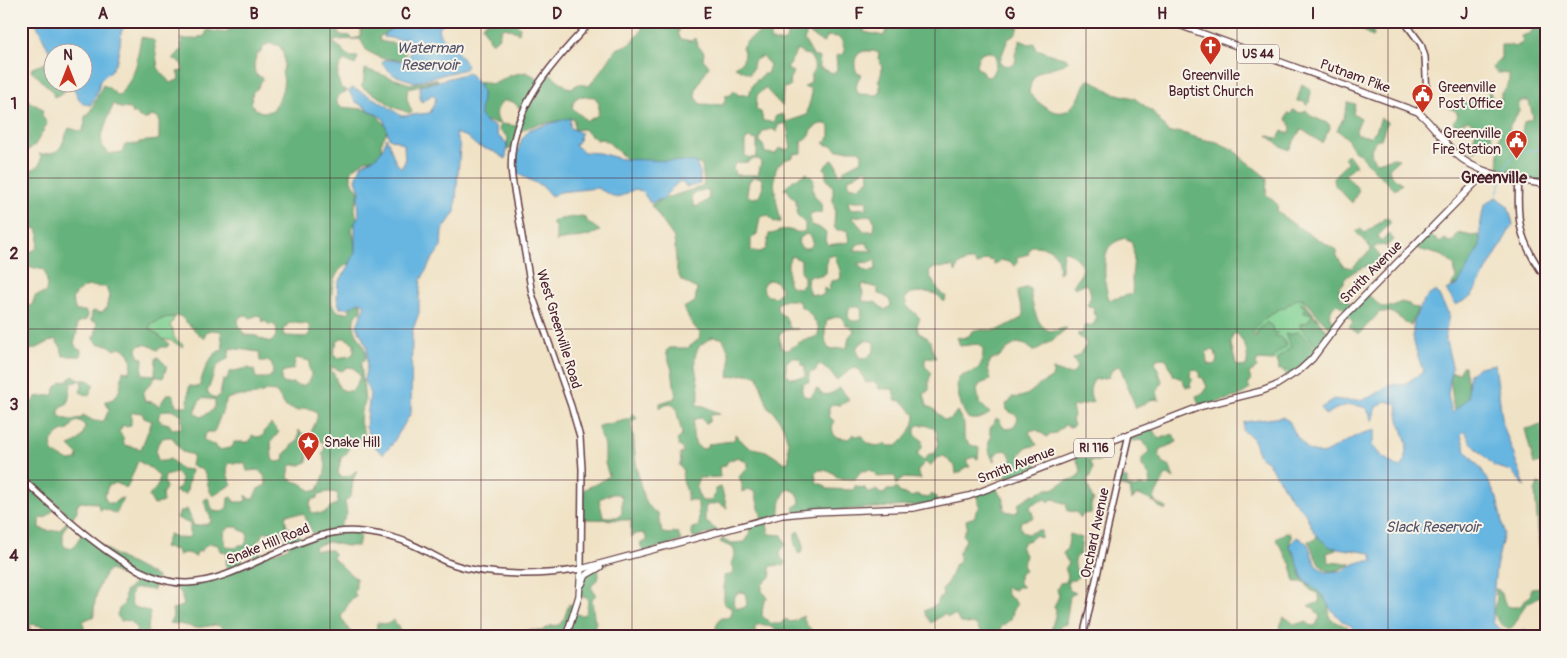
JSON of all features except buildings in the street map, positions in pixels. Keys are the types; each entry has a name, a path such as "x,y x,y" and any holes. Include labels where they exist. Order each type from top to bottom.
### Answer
{"main road":[{"name":"Putnam Pike","path":"1168,21 1418,112 1426,118 1461,158 1486,172 1546,185"},
{"name":"Smith Avenue","path":"581,569 782,516 814,512 913,508 947,502 999,486 1202,406 1262,391 1282,382 1312,359 1341,320 1486,172"},
{"name":"RI 116","path":"579,590 586,575 616,559"},
{"name":"West Greenville Road","path":"566,637 574,613 581,569"}],"street":[{"name":"West Greenville Road","path":"581,569 582,469 580,437 532,294 511,164 512,144 518,123 531,96 558,57 592,21"},
{"path":"1404,21 1421,44 1425,57 1427,94 1418,112"},
{"path":"1519,179 1518,204 1523,238 1531,258 1546,278"},
{"name":"Orchard Avenue","path":"1083,637 1129,434"},
{"name":"Snake Hill Road","path":"21,478 91,539 141,571 169,581 185,583 215,578 312,537 347,531 383,535 399,539 446,561 462,567 479,570 534,575 581,569"}],"green space":[{"path":"230,21 257,21 269,27 271,21 401,21 398,26 379,37 380,41 397,44 403,48 406,56 399,60 381,58 367,51 360,39 334,41 344,53 351,57 358,57 355,65 345,60 338,70 338,80 341,88 348,91 338,96 337,103 341,107 372,112 377,115 387,128 381,143 382,157 365,160 353,169 351,174 351,181 359,191 355,207 358,220 352,228 355,255 353,261 342,268 336,275 332,295 332,305 339,312 349,313 351,306 359,302 361,304 361,311 354,320 354,326 366,354 361,364 365,402 361,411 360,423 368,442 363,446 361,439 351,439 348,451 341,458 338,473 341,477 346,477 357,470 353,480 351,496 345,502 347,514 340,526 341,532 361,532 358,546 328,542 314,548 315,550 331,550 334,553 333,559 356,578 354,591 356,597 351,599 341,617 348,629 358,637 224,637 226,632 220,626 196,628 169,623 173,617 172,609 184,604 182,594 175,588 175,582 187,583 229,572 226,566 227,552 220,551 218,545 209,543 201,551 197,552 195,557 187,553 179,556 177,550 164,547 169,534 183,538 190,536 190,524 177,518 180,512 187,509 194,526 208,524 211,521 210,515 204,500 208,498 213,511 221,512 227,508 228,499 232,497 234,502 243,502 246,500 246,495 249,499 253,499 258,489 266,485 266,480 259,470 247,471 245,463 229,463 227,469 232,484 213,496 205,474 198,468 191,466 193,455 182,452 172,437 164,438 157,445 157,458 159,461 170,459 181,469 191,470 186,494 176,492 181,485 181,478 176,473 165,476 166,488 162,494 163,502 154,505 149,496 158,485 159,476 152,469 138,461 127,488 116,483 108,486 104,497 108,503 114,503 123,498 116,514 105,509 100,510 97,503 81,502 77,505 77,511 73,517 70,517 54,501 52,504 55,508 47,517 39,520 39,528 49,531 60,530 68,520 69,523 63,530 63,544 67,548 73,548 83,532 115,555 157,577 154,590 138,588 132,590 131,594 132,606 150,612 147,637 135,637 137,628 134,624 126,620 121,621 117,615 119,609 124,604 125,592 135,583 109,570 102,579 97,591 94,616 83,621 85,637 61,637 50,628 32,624 30,626 30,637 21,637 21,431 24,431 24,428 21,407 25,408 35,397 54,395 55,388 61,382 69,381 71,377 75,376 80,380 71,384 68,403 62,406 59,416 70,420 82,418 83,415 94,421 104,421 109,409 105,401 117,395 123,371 130,372 131,358 125,349 121,347 115,350 108,345 98,344 92,337 95,337 97,322 91,321 92,312 100,313 106,309 109,296 106,287 91,286 81,290 72,299 76,311 85,311 88,316 86,320 77,323 77,334 74,343 77,349 81,350 81,356 63,356 61,347 56,339 28,351 25,353 25,359 21,361 21,308 32,305 35,296 45,293 47,284 44,270 31,267 21,270 21,252 30,252 36,249 39,237 37,229 32,228 31,223 24,222 27,227 21,227 21,182 25,180 28,171 39,165 41,157 39,154 47,154 60,148 69,128 82,132 86,115 88,116 103,85 119,96 129,82 136,66 141,37 154,41 158,68 170,83 178,80 177,72 183,69 181,63 173,59 182,49 181,39 195,39 205,36 207,30 222,32 230,29","holes":["348,25 361,27 361,37 353,39 350,36 339,35 339,27","270,43 280,46 284,63 282,73 284,82 280,97 273,110 263,112 257,110 251,102 253,91 257,89 263,78 256,75 255,72 254,64 257,54 261,52 264,46","114,104 120,108 130,109 139,118 147,119 151,116 159,118 158,140 125,145 122,152 109,154 102,145 101,134","247,315 250,318 258,315 262,321 275,325 277,332 271,342 257,336 245,335 239,326 238,320 241,316","180,316 204,339 206,332 212,330 221,331 223,349 210,360 199,387 189,386 188,405 186,406 176,406 172,394 167,394 159,406 145,401 144,391 155,376 163,378 167,366 158,357 156,358 155,375 142,374 143,358 138,357 137,348 144,345 157,350 167,347 169,344 149,328 150,325 164,318","289,323 307,324 310,333 306,337 286,336 283,334 283,330","341,338 354,343 354,352 351,356 336,358 333,353 337,342","230,348 259,352 260,361 267,361 272,364 273,374 268,378 256,378 254,370 248,368 229,372 227,380 223,380 220,395 215,399 207,392 216,368 228,359","296,358 310,361 311,379 303,386 293,383 284,384 281,380 282,372 293,369","331,367 342,371 347,367 354,368 360,376 352,391 342,390","266,391 276,392 286,407 299,411 305,408 316,411 317,419 311,433 302,434 299,430 298,441 285,453 284,461 276,462 272,459 271,442 279,432 271,424 265,430 263,436 256,437 252,435 251,440 248,442 234,442 230,448 219,450 215,445 203,439 207,432 214,432 227,399","203,398 215,400 213,410 201,417 196,414 197,405","167,410 176,411 182,415 181,428 172,429 169,424 161,422 158,418 161,412","133,412 142,413 144,418 152,421 141,449 124,445 123,437 119,432 123,425 127,427 131,425 131,415","81,421 85,426 80,438 76,443 69,446 78,455 77,460 69,461 53,453 51,443 64,431 69,430 74,422","309,440 318,440 324,443 325,450 322,454 326,468 318,490 315,491 288,478 290,466 307,462 307,445","329,492 337,493 338,496 337,504 322,513 311,512 311,500 317,498 319,494","289,514 303,514 314,537 302,542 287,527 285,517","230,527 237,527 246,532 248,537 245,545 239,545 236,548 227,547 225,543 224,532","265,532 281,533 287,539 289,547 274,553 269,551 259,553 256,547","244,553 252,553 255,562 244,566 241,557"]},
{"path":"488,21 514,21 520,27 519,33 505,27 501,29 499,37 492,43 482,26"},
{"path":"645,21 682,21 686,24 697,24 681,26 678,33 681,39 691,41 696,38 698,46 704,52 703,59 709,66 699,83 695,95 700,104 723,105 725,96 731,95 734,90 738,95 749,95 756,80 763,74 767,74 770,65 762,56 754,61 750,74 735,67 743,61 744,52 742,47 748,40 758,34 761,24 766,21 777,21 781,27 774,26 770,29 770,40 783,43 786,40 788,29 793,29 794,22 806,30 804,40 814,57 819,57 820,68 833,73 837,69 836,56 845,52 842,40 838,37 828,36 823,43 809,33 812,25 804,24 801,21 822,21 823,25 832,28 838,27 840,21 864,21 864,32 884,36 889,21 922,28 924,21 944,21 946,25 953,27 959,24 960,21 1008,21 1013,27 1019,27 1015,35 1008,39 1000,60 1001,64 1007,66 1014,64 1020,40 1029,44 1034,43 1036,49 1066,58 1069,61 1044,70 1034,77 1029,93 1041,104 1056,112 1066,111 1077,101 1086,82 1091,80 1113,93 1134,98 1153,112 1169,133 1179,132 1217,142 1234,150 1267,178 1266,194 1278,205 1277,211 1298,227 1336,250 1343,266 1352,268 1371,250 1356,232 1361,229 1365,233 1387,217 1391,222 1378,238 1382,241 1389,234 1394,240 1386,246 1379,245 1373,248 1380,256 1377,266 1372,264 1360,268 1344,280 1344,283 1339,287 1341,299 1346,299 1353,307 1367,293 1381,307 1393,306 1401,302 1418,308 1411,326 1391,312 1380,312 1359,334 1349,327 1353,322 1340,305 1333,306 1329,315 1331,319 1338,323 1333,330 1324,323 1302,298 1296,299 1285,308 1276,310 1253,330 1253,336 1257,337 1257,331 1267,322 1272,325 1273,332 1278,333 1275,336 1281,337 1287,346 1274,356 1273,361 1258,360 1257,368 1249,373 1251,381 1248,384 1250,389 1239,396 1200,407 1196,396 1204,393 1207,387 1203,378 1199,377 1200,373 1196,369 1191,370 1190,377 1193,379 1190,383 1191,387 1186,387 1182,379 1174,376 1167,360 1164,358 1157,359 1155,362 1162,381 1157,392 1159,400 1150,400 1136,408 1119,366 1112,370 1109,377 1094,380 1090,391 1093,402 1072,407 1074,425 1070,427 1065,425 1056,433 1049,434 1047,437 1037,430 1029,432 1037,445 1025,448 1019,456 1023,463 1036,462 1039,470 1008,482 1005,476 1012,469 1010,464 1012,460 1008,451 1003,451 996,454 994,461 989,448 992,436 990,435 990,429 996,419 1000,420 1005,429 1013,428 1018,419 1017,416 1007,410 1006,404 1010,402 1012,397 1021,397 1028,394 1050,379 1053,370 1067,374 1075,371 1077,366 1073,359 1079,356 1086,345 1084,340 1078,336 1078,333 1082,334 1085,325 1094,324 1096,319 1093,307 1087,306 1091,296 1089,287 1084,284 1075,288 1073,286 1082,272 1081,264 1071,253 1065,251 1063,253 1061,271 1058,273 1056,255 1049,249 1038,246 1031,246 1029,254 1017,257 1017,264 1014,266 1012,263 1001,260 994,265 993,261 986,259 977,265 974,261 968,261 958,265 956,272 953,267 934,268 929,272 930,275 942,295 946,296 945,301 933,293 924,292 911,293 905,299 907,306 920,318 917,325 918,332 930,341 936,358 928,357 925,359 925,366 932,373 929,379 929,390 924,394 927,406 934,409 944,420 951,419 957,411 964,424 964,438 971,445 979,448 978,459 974,457 968,459 967,462 970,467 965,467 956,474 955,466 944,456 937,458 930,466 925,462 917,471 921,479 902,478 896,485 894,476 878,477 871,470 861,471 855,479 837,478 834,473 824,470 819,470 815,474 817,483 824,485 827,489 853,490 856,485 865,488 867,492 876,490 881,494 896,487 899,492 912,497 917,494 921,497 929,498 932,494 936,497 938,504 795,513 794,507 800,503 799,497 797,493 788,489 780,504 780,515 766,519 769,534 782,535 786,544 780,552 781,558 786,563 784,566 771,566 771,576 762,585 762,591 767,598 763,604 762,616 772,624 780,624 786,619 790,622 803,616 806,624 811,629 811,637 788,637 783,630 775,630 768,626 758,625 755,626 757,637 728,637 717,632 716,627 720,618 727,618 732,615 731,608 724,604 724,576 733,573 734,569 731,564 735,553 733,548 720,542 722,539 732,543 745,542 750,534 748,524 762,519 755,492 748,489 742,492 742,484 739,477 748,467 748,463 738,457 728,461 725,466 719,467 720,477 699,478 697,490 702,501 711,501 715,494 715,489 721,487 727,508 718,503 707,505 705,521 718,531 693,538 692,528 699,526 698,503 695,500 687,500 687,492 682,475 683,471 679,465 681,462 680,454 683,453 683,449 679,446 677,440 682,434 676,408 671,403 660,408 660,403 676,398 672,370 666,351 670,348 688,348 699,339 700,333 683,308 695,302 697,289 681,280 677,271 674,238 651,205 663,199 701,187 704,184 702,166 693,163 653,163 626,159 608,142 602,139 597,140 583,129 574,130 574,119 529,127 520,133 515,149 507,149 508,137 499,130 501,124 516,126 521,111 517,106 512,102 503,101 497,112 500,124 481,120 479,114 482,94 479,82 494,84 511,75 526,72 543,81 549,73 571,88 579,84 589,86 616,49 630,44 640,33","holes":["797,50 809,55 814,65 811,82 804,87 810,88 811,92 807,115 786,122 783,114 776,116 773,122 763,121 761,112 756,109 757,95 765,88 782,106 783,88 791,86 789,80 793,72 787,69","864,51 879,53 878,58 882,69 878,81 880,93 877,95 859,94 857,84 862,74 857,73 855,60 858,54","991,52 996,55 993,73 989,77 984,76 981,70 977,68 976,64 980,54","580,96 595,97 599,104 598,115 587,121 572,107 575,99","786,123 791,148 785,150 779,148 776,154 765,153 763,145 760,143 763,131 772,129 777,132 778,125","820,124 826,124 830,127 830,136 823,143 834,146 837,150 859,150 862,154 862,160 845,169 842,175 839,174 836,163 832,160 824,167 826,178 833,187 834,226 836,230 847,230 849,242 828,245 825,241 826,233 810,224 810,215 812,213 821,213 822,208 813,192 814,180 807,173 792,181 784,189 788,190 796,200 797,216 805,223 805,231 784,230 769,234 766,249 760,252 751,251 751,239 757,234 760,217 768,215 774,222 781,222 774,183 776,169 779,164 793,157 793,154 802,153 802,141 810,136 812,129","749,138 757,140 757,155 754,158 745,155 745,141","759,159 761,163 758,175 735,175 733,167 736,163","865,169 868,170 869,179 859,187 850,187 848,180","754,177 760,177 763,184 759,197 751,198 747,194 749,181","706,189 709,193 708,200 698,206 694,206 691,195","848,201 867,201 867,208 850,209","870,215 875,222 874,231 864,231 852,217","806,234 811,236 813,241 809,248 802,248 798,243 800,238","1125,238 1131,241 1133,246 1132,294 1110,300 1105,283 1105,260 1108,249 1115,242","863,243 867,243 869,248 874,251 854,250 858,244","835,255 841,278 831,281 828,291 824,288 824,294 821,296 810,294 807,286 808,276 821,276 826,273 827,257","791,256 801,260 801,274 804,276 804,283 800,288 792,287 788,283 788,263","875,259 876,269 868,272 860,267 858,263 872,262","768,280 775,281 780,287 781,291 776,297 768,296 764,292 763,284","862,284 878,288 878,294 889,299 891,306 885,310 875,302 862,301","785,300 799,302 800,306 808,312 819,328 818,336 800,342 785,350 781,347 779,335 784,330 798,329 791,329 785,316 779,313 777,304","853,306 860,307 862,311 858,321 852,321 848,317 849,309","839,316 854,331 849,337 847,348 829,349 825,339 827,320","1233,334 1237,334 1244,345 1247,353 1246,366 1236,365 1231,344","712,337 722,338 730,357 728,377 747,374 759,376 768,407 774,412 783,426 788,442 789,461 785,463 766,451 748,447 735,434 735,438 732,441 709,444 705,449 697,445 693,433 694,419 702,418 705,423 709,422 710,415 720,414 704,406 696,405 699,398 699,390 695,361 699,347","866,340 874,342 874,350 868,357 860,358 857,353 857,346","1215,351 1217,361 1214,365 1207,364 1206,352","792,357 800,359 801,365 805,366 804,377 791,378 786,375 786,363","819,364 830,372 836,380 854,368 860,370 866,383 874,382 878,385 879,389 893,389 895,400 904,404 915,415 915,420 907,436 897,446 886,444 880,446 872,445 866,442 863,436 856,436 854,434 850,439 836,437 832,429 834,421 829,416 829,407 832,404 840,405 849,399 840,388 831,394 820,393 816,389 811,397 804,396 802,393 804,383 809,382 809,373 815,371","918,425 925,425 935,429 937,435 937,445 934,454 929,454 924,460 917,454 922,448 922,440 915,435 915,428","740,592 745,593 747,604 744,608 736,608 733,603 736,594"]},
{"path":"1360,21 1373,21 1374,36 1372,37 1359,27"},
{"path":"1546,22 1546,125 1541,136 1540,148 1546,148 1546,185 1498,174 1499,146 1497,145 1500,136 1498,132 1490,131 1493,145 1482,145 1475,151 1470,150 1477,127 1468,120 1455,125 1453,122 1458,116 1456,111 1448,108 1449,104 1486,99 1490,92 1492,99 1501,99 1501,93 1508,85 1509,74 1498,73 1492,68 1501,59 1501,45 1514,47 1521,44 1523,41 1521,36 1531,33 1533,28 1539,28","holes":["1521,101 1529,101 1532,119 1524,122 1521,137 1509,136 1510,125 1520,110 1518,106"]},
{"path":"42,64 42,81 31,71 32,68"},
{"path":"365,69 410,84 438,80 409,88 407,97 412,112 410,113 393,107 363,88 361,86"},
{"path":"1302,84 1311,90 1309,103 1306,105 1305,102 1297,101"},
{"path":"21,92 30,102 43,109 42,115 47,124 35,145 21,155"},
{"path":"53,92 63,92 63,93 54,97"},
{"path":"1348,102 1355,104 1353,113 1361,118 1356,130 1357,134 1370,137 1376,131 1381,118 1387,122 1381,139 1377,139 1371,149 1372,157 1376,162 1394,158 1399,159 1389,168 1390,174 1402,184 1395,190 1354,150 1346,137 1337,130 1344,117"},
{"path":"1293,110 1300,113 1306,110 1311,116 1329,124 1330,128 1322,143 1301,129 1289,150 1279,145 1267,135 1278,139 1282,131 1290,133 1291,128 1286,120 1288,113 1291,114"},
{"path":"1348,154 1356,165 1345,174 1359,190 1352,203 1335,185 1334,178 1347,162 1344,158"},
{"path":"582,216 600,231 589,236 556,241 556,230 552,224 553,220"},
{"path":"1428,232 1440,243 1445,239 1449,242 1454,241 1458,233 1472,236 1478,235 1481,249 1479,255 1459,285 1451,286 1456,279 1454,265 1443,256 1418,249 1415,245"},
{"path":"1028,287 1036,316 1043,327 1055,331 1067,328 1053,340 1034,351 1026,345 1017,343 1007,349 1000,357 991,360 988,366 990,380 980,384 977,389 979,402 990,413 980,418 968,418 959,398 957,382 958,378 980,366 983,349 978,344 960,346 957,337 969,336 972,331 976,330 998,330 1022,318 1024,314 1017,291"},
{"path":"1298,294 1327,331 1319,352 1289,378 1251,329"},
{"path":"1299,302 1331,333 1320,348 1313,343 1300,326 1300,324 1308,322 1312,315 1309,312 1309,314 1304,313 1305,308"},
{"path":"175,317 170,326 173,330 174,338 183,345 182,347 172,341 163,339 149,328 150,325 164,318"},
{"path":"1299,331 1317,352 1293,374 1286,370 1279,370 1278,358 1291,347 1285,334 1289,335"},
{"path":"1462,366 1465,366 1469,392 1466,402 1454,413 1450,373 1460,373"},
{"path":"81,380 87,380 94,384 89,396 80,392"},
{"path":"633,413 637,418 631,423 637,471 643,493 652,509 658,513 662,533 678,533 681,541 643,552 640,543 647,540 644,533 631,537 631,520 582,519 583,490 609,476 605,463 605,447 599,426 630,419","holes":["611,494 618,494 622,497 622,513 618,517 603,517 599,499"]},
{"path":"1545,415 1546,463 1534,464 1525,429 1536,427 1544,422"},
{"path":"1151,426 1159,439 1173,434 1177,442 1161,449 1159,455 1163,464 1170,467 1174,479 1168,475 1165,476 1154,498 1155,502 1167,508 1166,510 1139,495 1135,496 1132,500 1130,488 1117,485 1119,476 1127,479 1127,486 1136,488 1139,486 1147,487 1151,483 1149,475 1142,466 1142,459 1149,451 1141,440 1129,440 1130,435"},
{"path":"1101,447 1104,454 1100,461 1089,461 1093,469 1090,477 1087,479 1092,499 1094,500 1091,504 1091,513 1083,514 1081,518 1076,512 1068,511 1066,504 1054,499 1049,502 1046,499 1032,504 1030,507 1034,518 1021,521 1022,531 1027,534 1038,530 1041,531 1041,538 1036,535 1024,542 1021,547 1022,552 1025,554 1023,567 1025,571 1021,572 1019,576 1019,583 1023,587 1016,587 1015,590 1005,587 1007,595 1015,601 1017,606 1014,608 1011,619 1001,627 998,637 985,635 980,632 977,625 961,623 955,615 948,617 944,614 931,623 924,611 936,605 938,599 943,596 942,590 950,578 954,565 959,562 959,552 966,540 963,535 967,527 966,520 975,517 976,511 980,507 976,494 997,488 999,494 1004,499 1005,511 1015,513 1018,511 1019,503 1033,494 1053,489 1066,481 1078,478 1077,476 1081,470 1075,457"},
{"path":"1538,484 1546,487 1546,555 1540,554 1535,492"},
{"path":"798,531 803,542 803,551 800,554 795,544 795,533"},
{"path":"1286,532 1290,533 1292,538 1290,548 1298,560 1303,580 1314,586 1328,602 1330,619 1347,627 1352,633 1350,637 1343,637 1339,633 1334,633 1330,637 1314,637 1310,633 1304,637 1279,637 1284,617 1294,624 1306,622 1312,626 1316,625 1320,617 1314,608 1308,606 1318,603 1320,599 1317,593 1312,591 1305,582 1295,582 1291,565 1276,539"},
{"path":"1070,534 1082,538 1080,555 1077,556 1075,563 1079,575 1075,580 1070,580 1067,584 1069,590 1076,593 1070,596 1066,624 1060,626 1058,630 1060,637 1050,637 1056,611 1054,607 1059,596 1057,590 1060,583 1066,582 1068,576 1065,568 1068,563 1063,553 1067,547"},
{"path":"1317,536 1336,549 1327,553 1328,562 1351,564 1335,571 1326,570 1322,567 1308,541 1314,540"},
{"path":"607,564 597,569 599,577 591,587 596,595 592,599 596,622 594,634 596,637 435,637 444,632 451,636 488,632 499,635 518,634 528,630 542,631 550,626 559,625 564,619 569,604 576,606 574,614 583,615 586,613 588,602 587,598 579,596 582,569"},
{"path":"1546,581 1546,600 1541,596 1528,604 1511,628 1505,627 1499,621 1493,612 1497,599 1495,589 1499,590 1506,605 1519,607 1531,594 1531,588 1543,587"},
{"path":"394,620 400,631 400,637 376,637 377,623 388,624"}],"water":[{"path":"35,21 126,21 121,33 117,60 111,71 100,80 98,90 91,105 83,103 76,92 92,92 92,42 45,42"},
{"name":"Waterman Reservoir","path":"401,21 449,21 441,25 438,29 439,32 467,65 465,69 415,82 394,75 382,64 384,60 397,61 405,59 410,53 410,44 406,37 402,40 384,37 384,34"},
{"path":"468,73 481,88 480,116 487,123 495,126 498,136 507,143 506,159 495,152 477,146 467,137 455,133 460,147 455,212 442,231 441,247 421,280 419,313 412,332 411,413 391,446 383,454 373,445 366,427 370,394 364,380 367,365 367,347 357,326 365,304 358,302 349,308 340,308 337,298 338,283 355,253 355,223 359,215 358,199 360,192 356,179 362,164 381,152 386,138 395,161 401,168 405,162 404,144 389,138 384,119 356,102 349,92 352,88 359,91 384,104 401,116 430,113 436,99 433,94 422,102 420,86"},
{"path":"570,118 570,128 581,133 575,145 584,152 599,153 622,159 695,162 700,172 700,184 687,187 680,181 663,199 650,203 642,191 635,189 617,198 597,188 560,192 551,196 542,186 518,174 516,169 518,150 522,139 530,129"},
{"path":"1496,197 1508,206 1513,224 1472,296 1456,305 1446,290 1458,285 1480,246 1480,227 1484,205"},
{"name":"Slack Reservoir","path":"1436,291 1449,314 1445,337 1452,366 1448,395 1452,413 1468,398 1469,374 1479,367 1495,364 1503,425 1525,486 1511,471 1494,466 1471,443 1465,431 1461,435 1466,451 1482,470 1497,498 1504,533 1496,567 1493,623 1509,636 1526,630 1533,637 1380,637 1368,635 1350,637 1353,627 1342,621 1329,607 1324,597 1302,577 1295,555 1289,545 1297,537 1308,544 1316,566 1326,572 1342,571 1354,564 1373,561 1371,553 1330,547 1315,534 1305,513 1291,498 1267,461 1259,456 1252,437 1243,431 1244,422 1282,417 1289,421 1297,437 1309,451 1323,454 1360,434 1376,430 1372,445 1380,455 1399,468 1404,464 1407,443 1399,420 1397,404 1385,401 1375,409 1373,421 1366,408 1360,406 1345,406 1325,415 1321,408 1334,399 1352,400 1370,397 1388,386 1403,385 1423,372 1415,347 1414,325 1423,302"}],"waterway":[{"path":"1503,175 1514,156 1525,151 1546,149"},
{"path":"1496,197 1502,179"}],"place":[{"name":"Greenville Baptist Church","path":"1211,66"},
{"name":"Greenville Post Office","path":"1422,114"},
{"name":"Greenville Fire Station","path":"1517,160"},
{"name":"Snake Hill","path":"308,461"}],"district":[{"name":"Greenville","path":"1494,178"}]}
